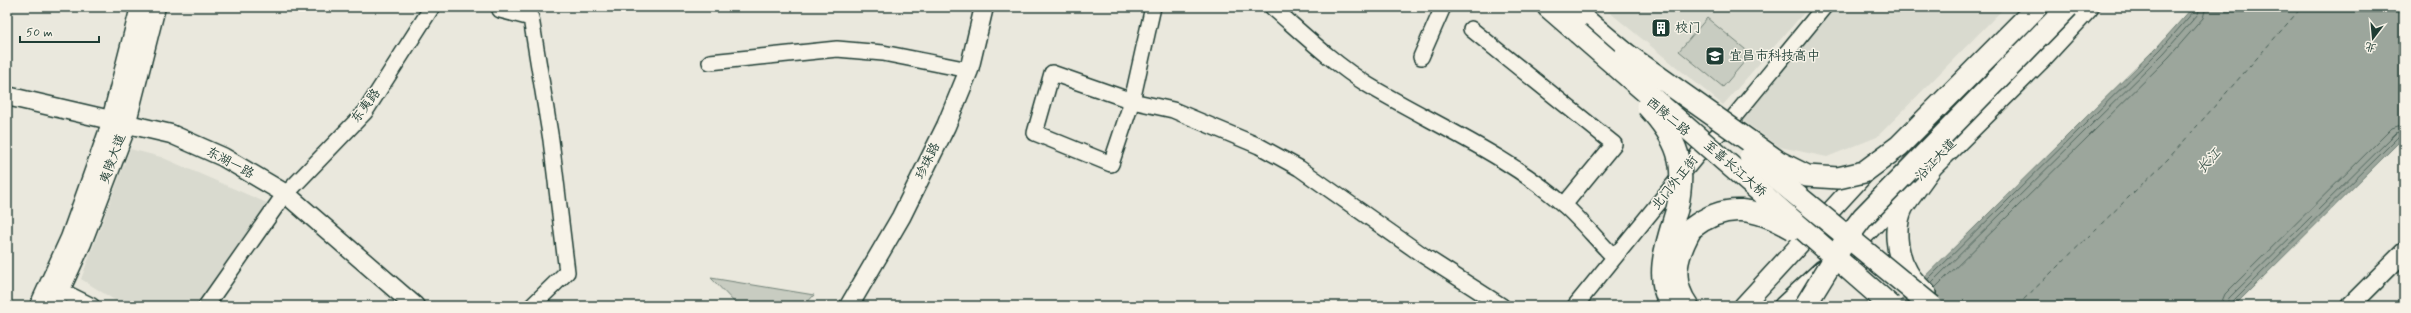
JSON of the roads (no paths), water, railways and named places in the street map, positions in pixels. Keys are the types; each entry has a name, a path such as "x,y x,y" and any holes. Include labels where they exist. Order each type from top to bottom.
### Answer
{"highway":[{"path":"1548,7 1578,33 1660,121 1675,144 1682,163 1681,190 1662,266 1663,287 1671,306"},
{"path":"1570,7 1625,53 1779,162 1807,176 1838,178 1864,172 1899,146 2037,7"},
{"path":"1789,306 1808,280 1835,236 1856,210 2051,7"},
{"path":"1805,306 1845,241 1863,217 2068,7"},
{"path":"1936,306 1907,272 1899,251 1897,228 1899,213 1911,192 1932,166 2039,60 2088,7"},
{"name":"至喜长江大桥","path":"1578,33 1891,306"},
{"name":"至喜长江大桥","path":"1625,53 1932,306"},
{"path":"1688,306 1678,286 1678,255 1692,228 1710,214 1735,209 1753,212 1780,221 1830,253"}],"main road":[{"name":"夷陵大道","path":"39,306 70,238 117,127 140,7"},
{"name":"夷陵大道","path":"57,298 82,243 117,127 156,7"},
{"name":"珍珠路","path":"849,306 901,217 946,126 969,70 984,7"},
{"name":"珍珠路","path":"862,306 911,222 955,130 979,72 995,7"},
{"name":"西陵二路","path":"1536,7 1704,148 1806,237 1830,253"},
{"name":"西陵二路","path":"1582,7 1724,129 1860,240"},
{"path":"1743,306 1888,149 2030,7"},
{"name":"沿江大道","path":"1783,306 1830,253 1860,240 2082,7"},
{"path":"7,96 117,127 170,144 215,164 283,198 414,306"},
{"path":"7,104 117,127"},
{"path":"283,198 401,306"},
{"path":"2350,306 2404,252"}],"street":[{"name":"东夷路","path":"206,306 283,198 365,112 432,7"},
{"path":"1154,7 1132,100 1111,164 1034,133 1052,73 1132,100 1173,110 1259,146 1299,168 1424,256 1502,306"},
{"path":"1272,7 1326,54 1367,84 1478,145 1564,205 1614,257"},
{"path":"1421,57 1443,7"},
{"name":"北门外正街","path":"1575,306 1704,148 1724,129 1824,7"},
{"path":"500,10 531,18 551,140 567,272 532,306"},
{"path":"1471,29 1614,144 1564,205"},
{"path":"710,62 837,49 883,53 969,70"},
{"path":"57,298 92,306"}],"water":[{"name":"长江","path":"2193,7 2404,7 2404,137 2234,306 1895,306 2158,46"}],"place":[{"name":"校门","path":"1661,28"},
{"name":"宜昌市科技高中","path":"1715,56"}]}
